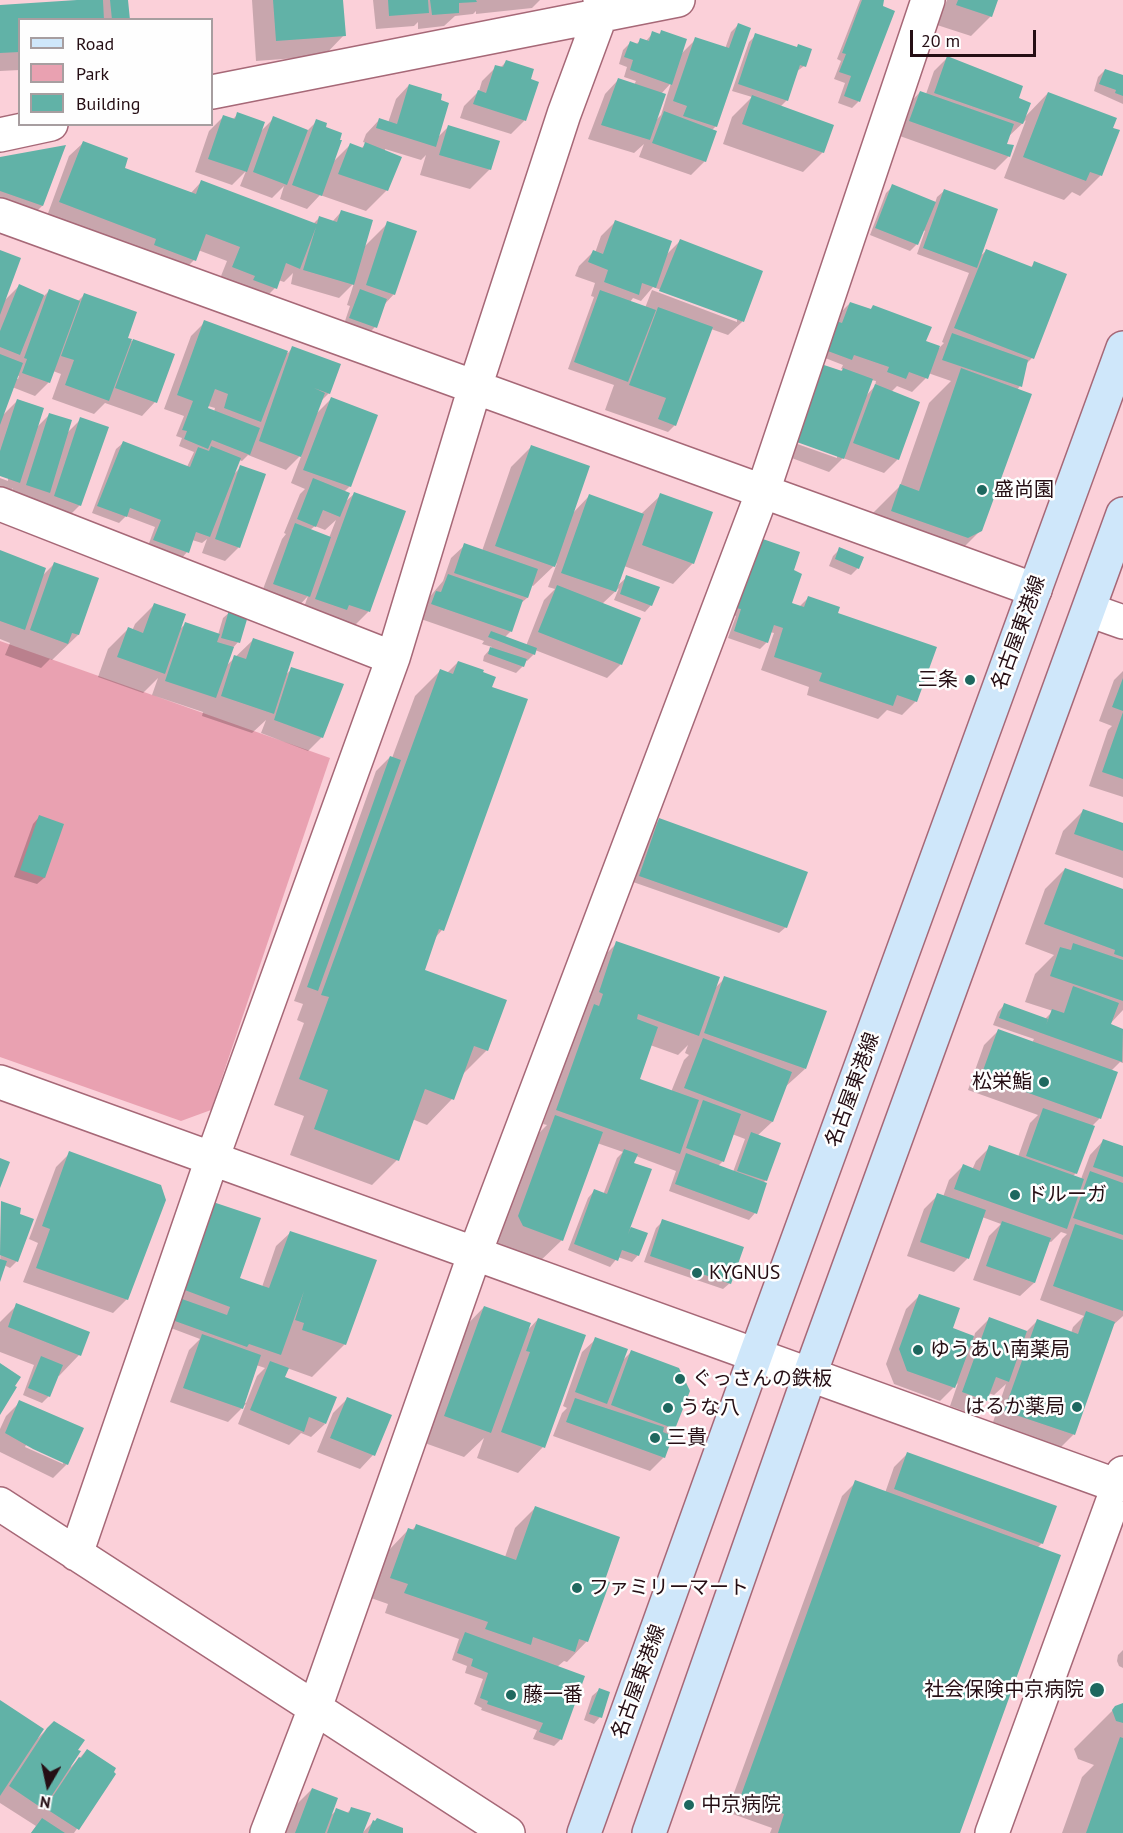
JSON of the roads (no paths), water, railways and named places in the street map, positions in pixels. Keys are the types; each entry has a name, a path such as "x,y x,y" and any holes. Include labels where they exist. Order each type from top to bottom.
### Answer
{"main road":[{"name":"名古屋東港線","path":"584,1833 1123,348"},
{"path":"649,1833 810,1374 1123,514"}],"street":[{"path":"213,92 600,7 678,0"},
{"path":"267,1833 315,1708 475,1253 763,491 928,0"},
{"path":"76,1554 212,1159 393,658 476,387 600,7"},
{"path":"0,135 42,126"},
{"path":"0,215 1035,590"},
{"path":"0,504 393,658"},
{"path":"1089,610 1123,622"},
{"path":"0,1082 810,1374 1121,1480 992,1833"},
{"path":"0,1504 508,1833"}],"place":[{"name":"盛尚園","path":"982,490"},
{"name":"三条","path":"970,680"},
{"name":"松栄鮨","path":"1044,1082"},
{"name":"ドルーガ","path":"1015,1195"},
{"name":"KYGNUS","path":"697,1273"},
{"name":"ゆうあい南薬局","path":"918,1350"},
{"name":"ぐっさんの鉄板","path":"680,1379"},
{"name":"はるか薬局","path":"1077,1407"},
{"name":"うな八","path":"668,1408"},
{"name":"三貴","path":"655,1438"},
{"name":"ファミリーマート","path":"577,1588"},
{"name":"社会保険中京病院","path":"1097,1690"},
{"name":"藤一番","path":"511,1695"},
{"name":"中京病院","path":"689,1805"}]}
